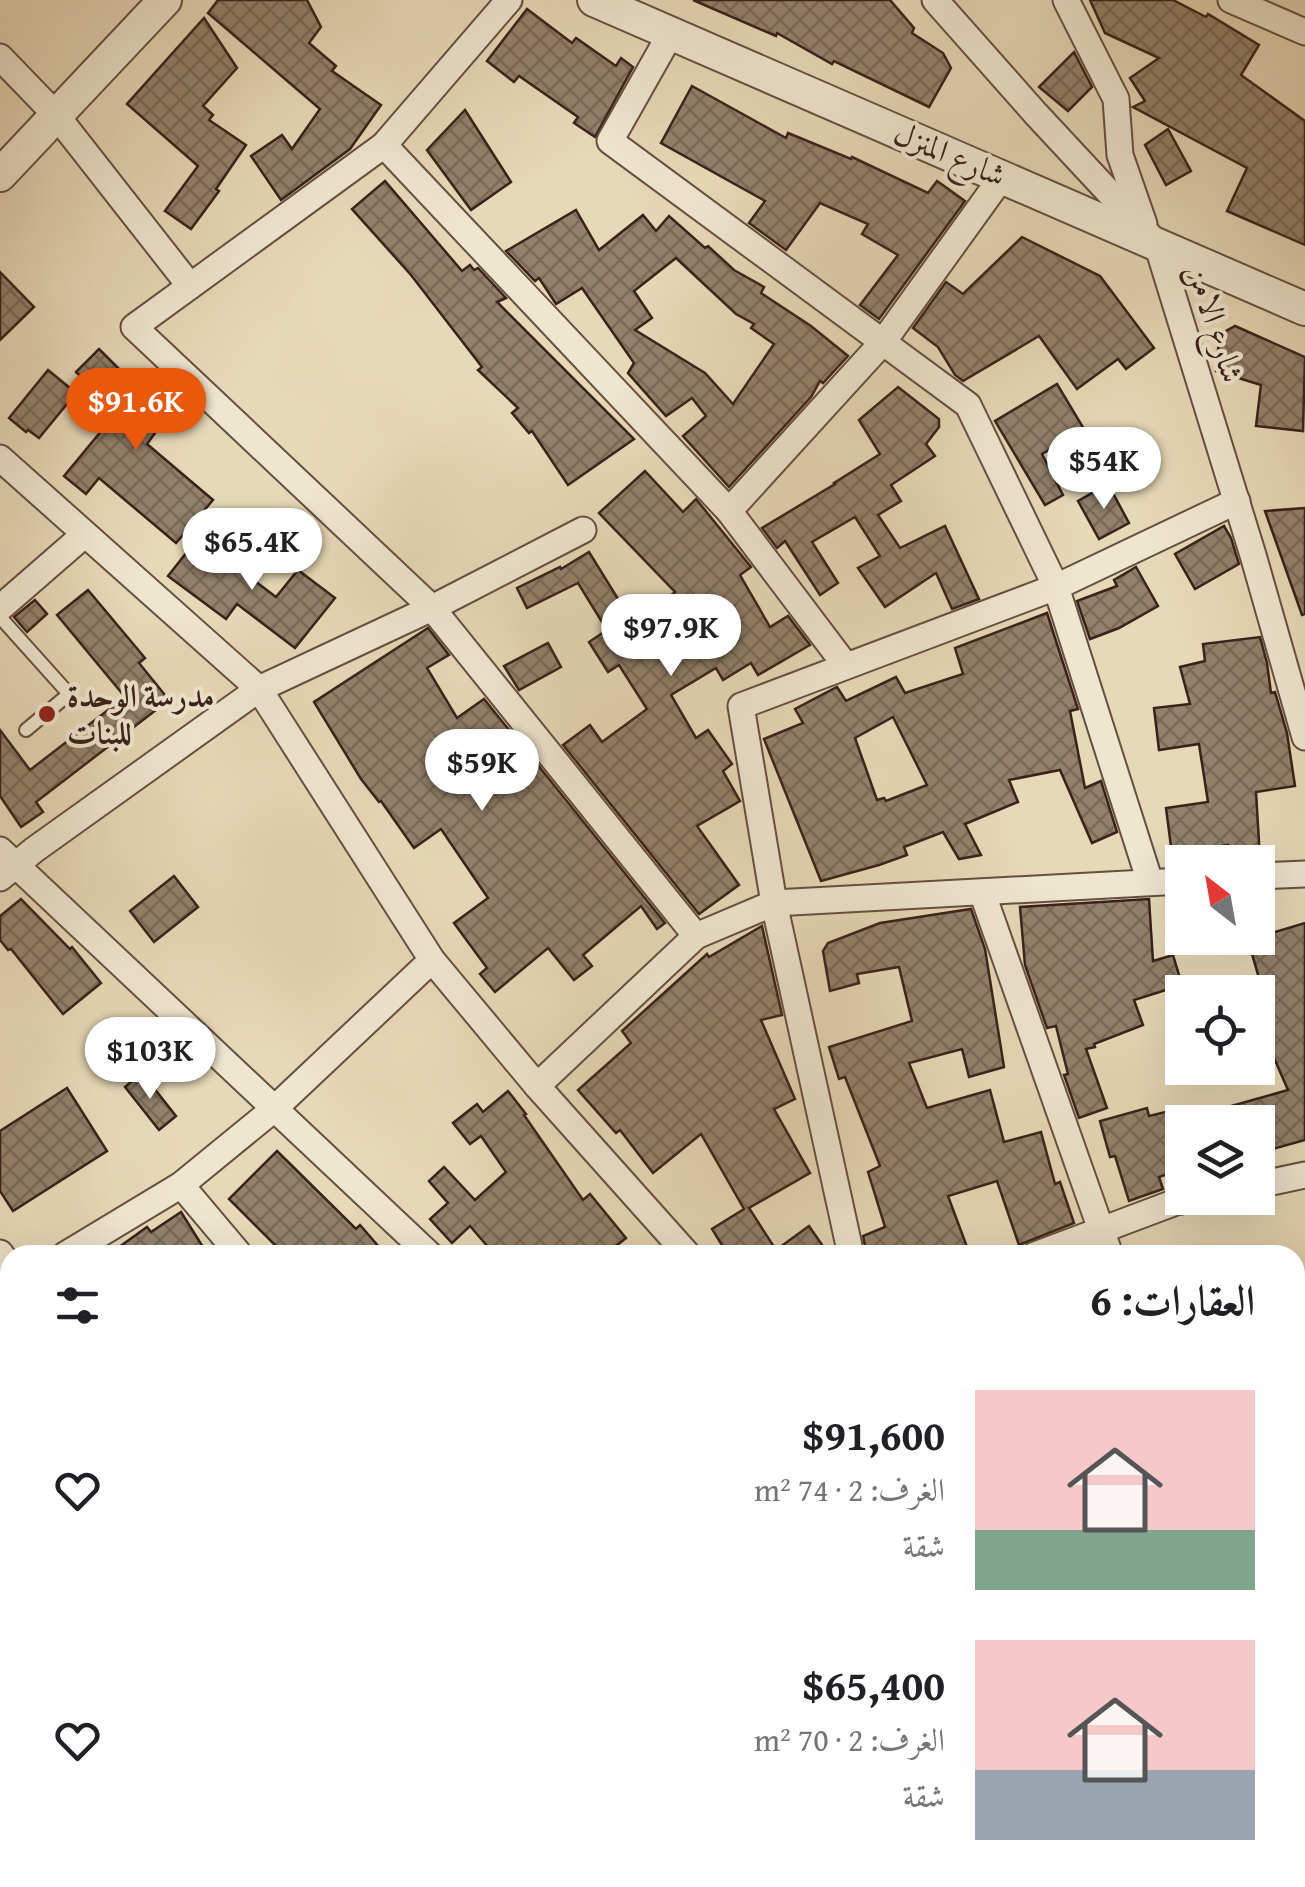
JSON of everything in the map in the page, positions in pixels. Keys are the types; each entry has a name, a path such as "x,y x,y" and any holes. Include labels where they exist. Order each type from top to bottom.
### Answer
{"street":[{"path":"0,175 165,0"},
{"path":"509,0 384,144 134,327 432,608 696,936"},
{"name":"شارع المنزل","path":"594,0 1305,309"},
{"name":"شارع الامن","path":"935,0 1153,240 1298,687 1305,737"},
{"path":"1066,0 1116,99 1120,154 1153,240"},
{"path":"1230,0 1305,32"},
{"path":"671,33 610,141 968,405 1056,587 1150,882"},
{"path":"0,57 56,115 190,286"},
{"path":"384,144 729,510 846,666"},
{"path":"729,510 883,342 1002,177"},
{"path":"0,458 258,689 432,960 672,1245"},
{"path":"849,1245 774,903 740,706 1056,587 1237,501"},
{"path":"419,1245 5,864 258,689 432,608 583,530"},
{"path":"0,608 84,535"},
{"path":"1275,875 1305,874"},
{"path":"537,1086 696,936 774,903 1165,882"},
{"path":"982,892 1105,1245"},
{"path":"82,1245 180,1185 274,1109 432,960"},
{"path":"1275,1181 1305,1175"},
{"path":"180,1185 231,1245"},
{"path":"1061,1245 1165,1206"}],"lane":[{"path":"0,617 69,694 26,730"}],"building":[{"path":"218,0 307,0 321,27 309,43 336,66 332,71 381,105 350,149 281,200 251,156 282,135 292,149 320,109 208,13"},
{"path":"693,0 890,0 914,28 912,33 943,53 951,68 929,107 834,61 832,64 777,33 776,36"},
{"path":"1090,0 1173,0 1206,17 1208,14 1259,45 1241,75 1305,121 1305,245 1227,211 1247,168 1133,107 1145,101 1130,78 1159,58 1105,33"},
{"path":"527,9 572,43 576,38 616,66 621,58 633,67 595,137 574,123 578,117 519,76 514,82 487,61"},
{"path":"204,18 237,68 203,106 213,115 209,120 246,145 191,229 165,211 198,166 127,104"},
{"path":"1074,52 1092,87 1068,111 1039,87"},
{"path":"692,86 786,138 788,133 852,157 928,193 937,181 965,201 879,319 860,305 898,255 862,234 868,224 820,203 786,250 749,223 765,201 661,143"},
{"path":"465,110 511,182 471,210 427,150"},
{"path":"1168,129 1191,171 1166,185 1145,145"},
{"path":"385,181 462,271 470,265 474,270 478,268 506,298 497,302 634,439 568,485 532,431 529,433 512,413 518,408 478,370 482,367 411,275 352,209"},
{"path":"576,210 599,250 643,215 656,231 669,216 734,270 764,287 761,293 848,356 823,383 820,381 811,397 729,487 683,436 706,416 692,398 666,416 628,373 634,363 582,288 556,304 539,278 535,281 506,251","holes":["676,258 736,314 754,324 751,328 774,344 733,404 705,373 635,330 652,318 634,291"]},
{"path":"1022,237 1100,276 1154,348 1126,369 1118,359 1077,389 1039,336 963,381 955,375 938,347 913,328 946,282 963,294"},
{"path":"0,272 34,307 0,340"},
{"path":"1235,326 1305,357 1303,431 1256,426 1261,385 1216,371 1219,340"},
{"path":"99,349 136,386 139,382 174,407 147,444 213,500 176,543 99,478 86,494 64,476 117,412 76,372"},
{"path":"48,370 76,393 39,438 9,418"},
{"path":"1057,384 1084,429 1042,454 1063,495 1045,505 995,421"},
{"path":"898,387 939,419 939,427 926,444 935,456 891,485 901,501 878,515 900,548 945,526 979,599 952,609 936,573 885,607 858,568 880,556 855,517 812,542 838,583 820,595 785,541 777,548 762,528 880,454 859,420"},
{"path":"645,471 683,512 696,499 751,567 740,575 770,627 788,616 810,645 758,675 751,663 723,680 716,668 671,695 696,738 708,730 732,764 723,771 740,801 697,826 739,885 699,914 563,745 590,725 602,742 647,709 619,665 608,672 589,642 607,630 578,583 527,608 517,588 589,552 637,625 675,592 599,513"},
{"path":"1108,484 1129,523 1099,539 1078,501"},
{"path":"1305,508 1305,614 1302,615 1265,511"},
{"path":"1224,526 1239,564 1195,589 1175,554"},
{"path":"198,538 276,597 298,570 335,598 295,648 237,604 226,619 168,576"},
{"path":"1136,567 1158,606 1090,639 1077,601 1117,586 1114,580"},
{"path":"88,590 145,658 139,663 169,700 36,802 43,812 21,827 0,796 0,730 30,770 125,697 57,615"},
{"path":"35,600 47,614 27,632 14,617"},
{"path":"1047,613 1078,709 1070,711 1085,788 1101,781 1117,832 1092,843 1060,770 1009,780 1018,802 965,824 981,855 959,859 943,832 904,847 907,855 821,881 764,739 803,723 795,709 837,687 846,701 896,677 905,693 963,674 955,648","holes":["893,717 927,785 886,801 877,800 855,738"]},
{"path":"428,628 449,655 427,668 457,718 484,699 518,741 533,768 537,764 665,923 657,929 641,906 583,955 592,966 574,980 548,948 495,992 480,974 487,968 454,923 488,898 441,829 414,848 361,779 314,702"},
{"path":"1260,637 1271,693 1275,692 1287,733 1295,786 1256,792 1259,845 1171,845 1166,808 1208,802 1199,744 1159,750 1154,708 1190,704 1180,667 1205,661 1203,644"},
{"path":"548,643 561,667 519,690 504,666"},
{"path":"174,876 198,907 154,942 130,911"},
{"path":"21,899 72,947 101,983 63,1014 0,940 0,916"},
{"path":"1149,899 1153,961 1173,955 1179,975 1165,975 1165,990 1134,1000 1143,1025 1086,1049 1107,1108 1079,1118 1064,1075 1068,1074 1056,1026 1047,1028 1025,965 1020,907"},
{"path":"971,909 985,949 1004,1067 969,1077 962,1049 909,1063 927,1108 990,1090 1004,1142 1041,1132 1055,1184 1060,1182 1074,1223 1019,1245 997,1181 948,1196 966,1245 865,1245 863,1236 885,1227 868,1172 880,1166 845,1077 839,1079 829,1047 912,1021 899,967 857,974 859,983 830,991 823,951 828,943 880,923"},
{"path":"1305,923 1305,1140 1275,1148 1275,1105 1235,1105 1288,1090 1275,1060 1275,975 1258,975 1252,955 1275,955 1275,932"},
{"path":"762,926 782,1015 761,1020 795,1099 774,1109 810,1173 749,1208 773,1245 722,1245 712,1229 744,1209 701,1134 653,1173 620,1130 616,1133 578,1090 631,1043 622,1031 707,954 709,957"},
{"path":"142,1073 176,1116 159,1130 125,1087"},
{"path":"67,1088 107,1151 13,1211 0,1191 0,1131"},
{"path":"508,1091 583,1200 590,1194 626,1238 617,1245 486,1245 470,1226 452,1243 430,1219 448,1203 429,1181 444,1167 475,1200 506,1172 481,1136 470,1144 453,1123 477,1104 483,1112"},
{"path":"1147,1108 1149,1116 1165,1112 1165,1175 1159,1177 1163,1189 1129,1201 1100,1121"},
{"path":"277,1151 377,1245 275,1245 229,1199"},
{"path":"181,1212 202,1245 122,1245 147,1227 151,1232"},
{"path":"809,1226 822,1245 783,1245"}],"place":[{"name":"مدرسة الوحدة للبنات","path":"47,714"}]}
